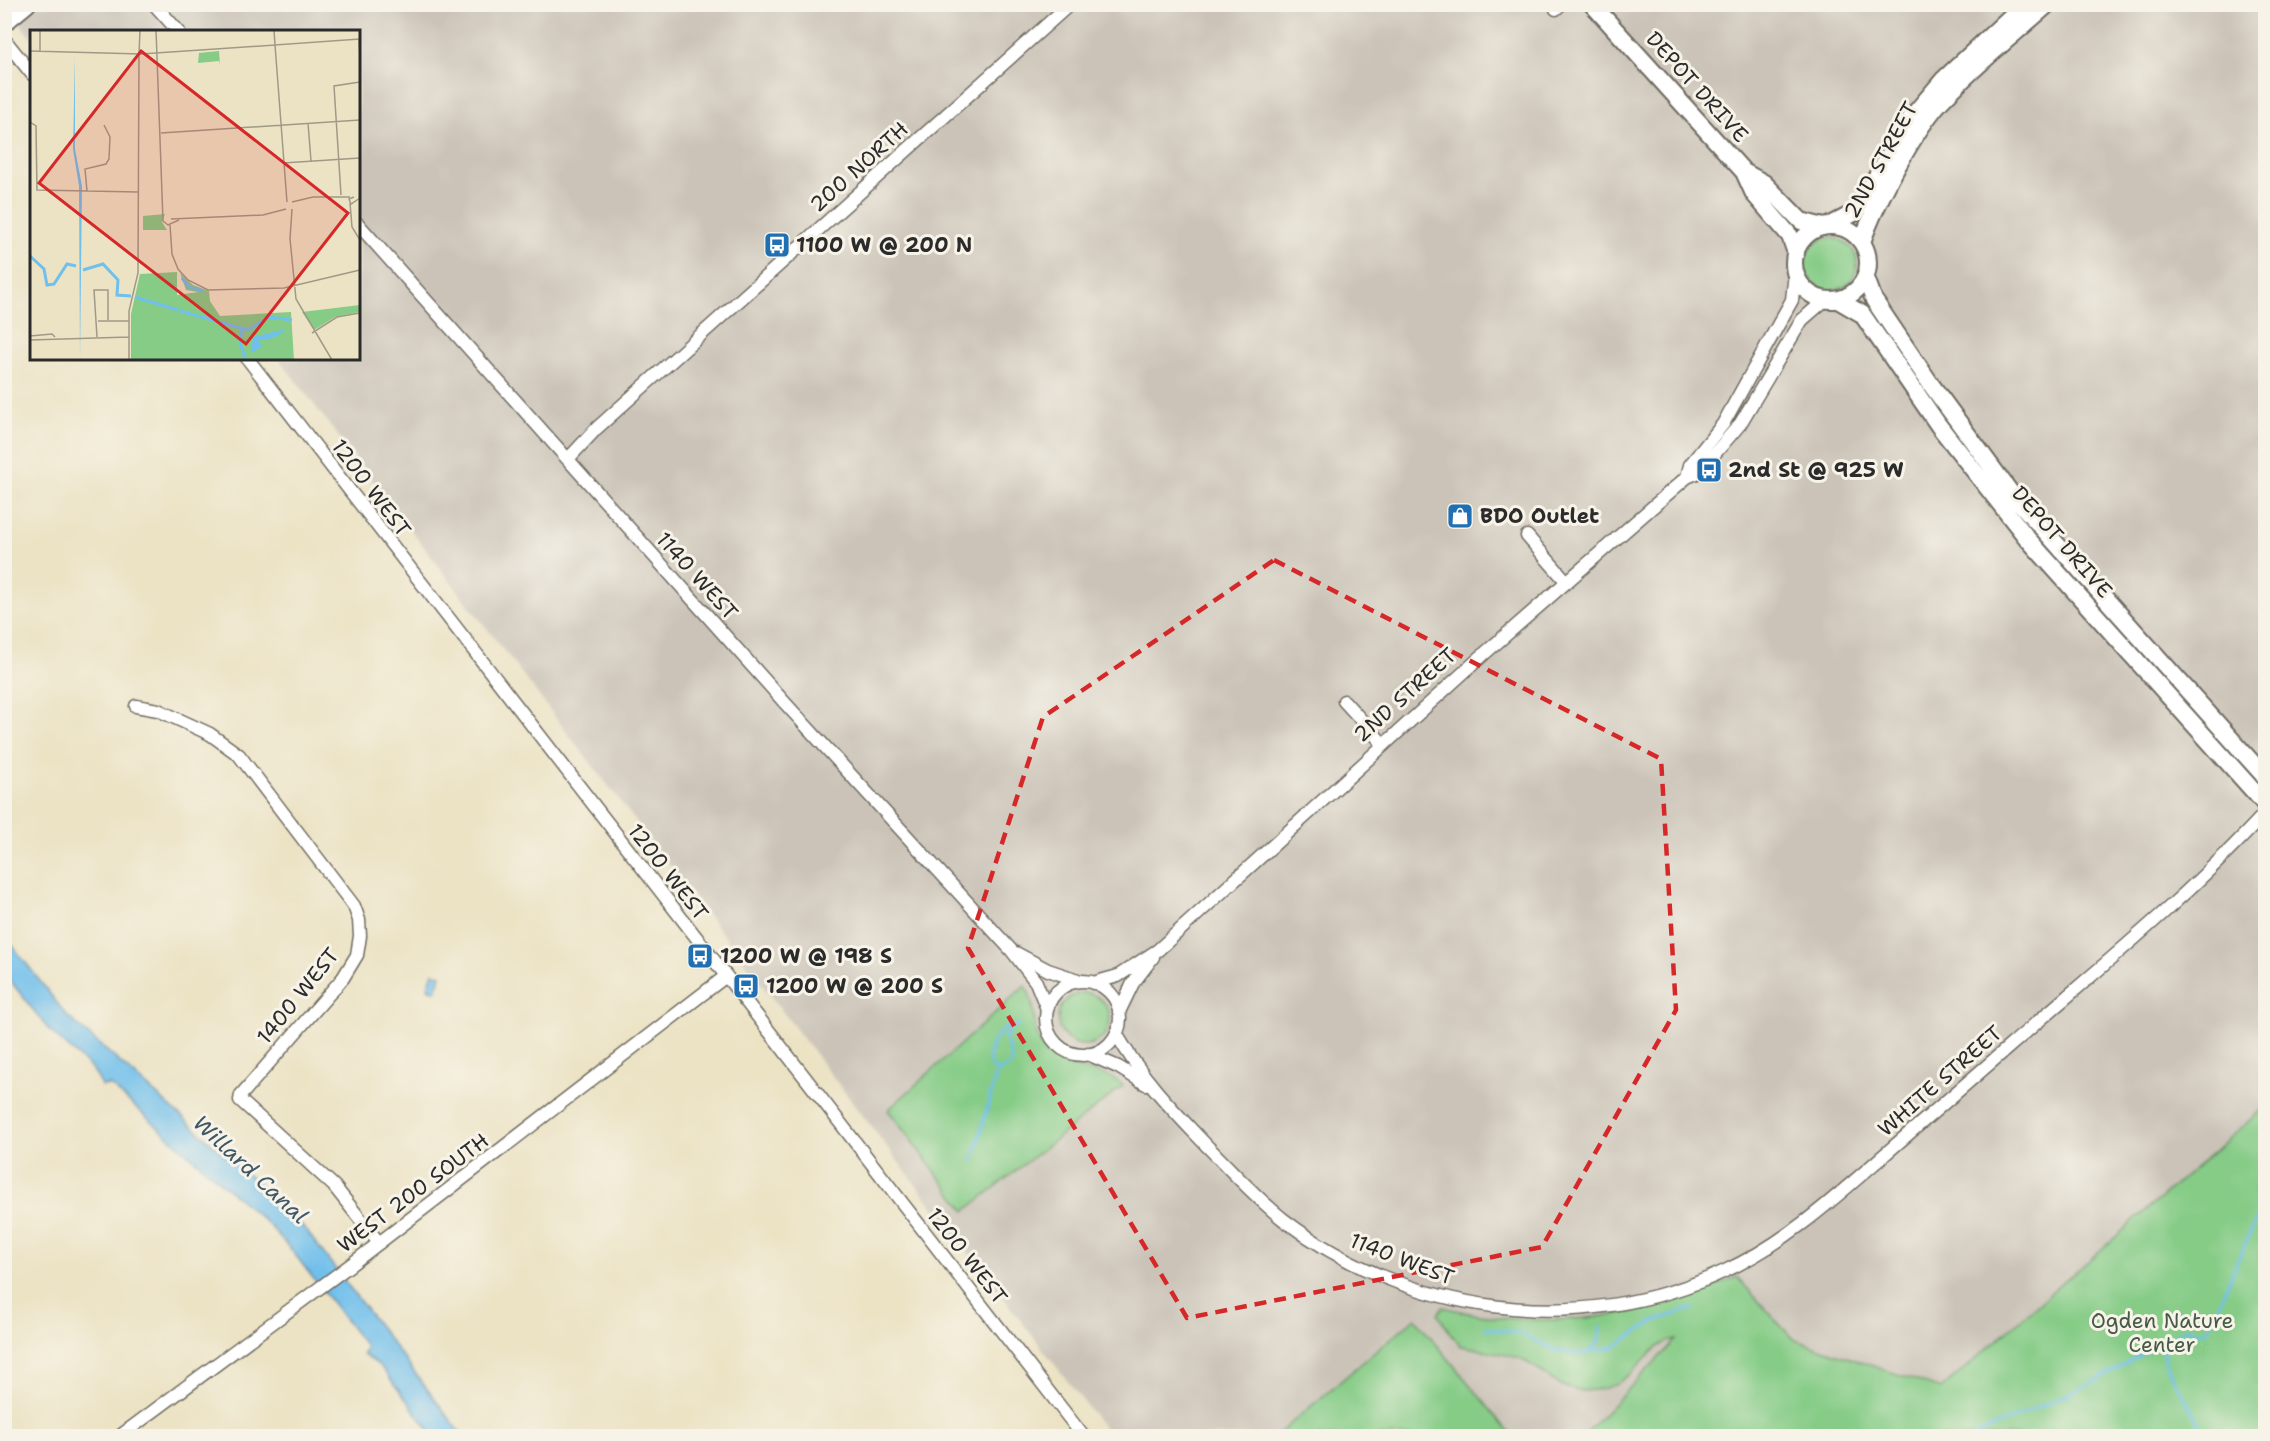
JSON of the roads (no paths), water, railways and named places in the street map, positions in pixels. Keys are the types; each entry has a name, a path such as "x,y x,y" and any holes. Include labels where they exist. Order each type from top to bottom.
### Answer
{"main road":[{"path":"4,23 27,4"},
{"name":"DEPOT DRIVE","path":"1592,4 1744,172 1754,194 1790,236 1796,253"},
{"name":"2ND STREET","path":"1826,227 1856,212 1911,118 1944,78 2025,4"},
{"name":"2ND STREET","path":"1862,242 1869,221 1921,127 1934,110 2048,4"},
{"name":"DEPOT DRIVE","path":"1744,172 1764,183 1801,221 1826,227"},
{"path":"1826,227 1841,227 1853,232 1862,242 1869,261 1866,278 1853,294 1832,300 1810,294 1801,285 1795,273 1796,253 1805,237 1826,227"},
{"name":"DEPOT DRIVE","path":"1866,278 1875,300 1932,386 2010,492 2265,778"},
{"name":"DEPOT DRIVE","path":"1832,300 1862,314 1943,432 2027,538 2265,804"}],"street":[{"path":"154,4 177,30"},
{"name":"200 NORTH","path":"569,458 597,428 1070,4"},
{"path":"4,39 30,72"},
{"name":"1140 WEST","path":"360,226 778,695 1012,951 1037,984 1047,1010"},
{"name":"2ND STREET","path":"1687,477 1690,465 1723,424 1792,300 1795,273"},
{"name":"2ND STREET","path":"1119,1012 1132,983 1158,950 1566,580 1687,477 1699,472 1740,424 1802,320 1832,300"},
{"name":"1200 WEST","path":"249,360 1083,1437"},
{"path":"1527,536 1566,580"},
{"path":"1344,701 1384,745"},
{"name":"1400 WEST","path":"136,706 158,710 210,734 239,754 354,906 360,936 357,955 344,978 241,1095 240,1100 333,1186 378,1243"},
{"name":"WHITE STREET","path":"1597,1307 1672,1291 1726,1271 1804,1224 2200,880 2265,812"},
{"name":"2ND STREET","path":"1093,983 1118,975 1158,950"},
{"name":"1140 WEST","path":"1012,951 1048,970 1078,980"},
{"name":"WEST 200 SOUTH","path":"120,1437 344,1270 726,976"},
{"path":"1078,980 1093,983 1111,995 1119,1012 1117,1035 1100,1051 1077,1054 1056,1043 1047,1021 1047,1010 1058,990 1078,980"},
{"name":"1140 WEST","path":"1117,1035 1149,1086 1248,1188 1275,1212 1322,1246 1362,1268 1409,1287 1485,1306 1539,1311 1597,1307"},
{"name":"1140 WEST","path":"1088,1054 1118,1066 1149,1086"}],"water":[{"path":"5,936 67,1016 288,1210 463,1436 434,1436 381,1367 363,1354 366,1347 293,1252 270,1226 110,1085 102,1086 93,1070 49,1030 5,974"},
{"path":"433,972 441,975 436,991 428,988"}],"waterway":[{"path":"1007,1027 991,1048 990,1064 997,1072 1010,1066 1012,1058 1005,1038 1009,1030 1019,1024"},
{"path":"973,1161 997,1072"},
{"path":"1973,1436 2089,1385 2185,1329 2207,1331 2266,1197"},
{"path":"1485,1328 1520,1333 1557,1351 1582,1354 1614,1347 1652,1322 1694,1308"},
{"path":"1590,1352 1599,1341 1600,1327"},
{"path":"2161,1344 2169,1371 2206,1436"}],"place":[{"name":"1100 W @ 200 N","path":"777,245"},
{"name":"2nd St @ 925 W","path":"1709,470"},
{"name":"BDO Outlet","path":"1460,516"},
{"name":"1200 W @ 198 S","path":"700,956"},
{"name":"1200 W @ 200 S","path":"746,986"}],"water label":[{"name":"Willard Canal","path":"251,1169"}],"park label":[{"name":"Ogden Nature Center","path":"2162,1333"}]}
